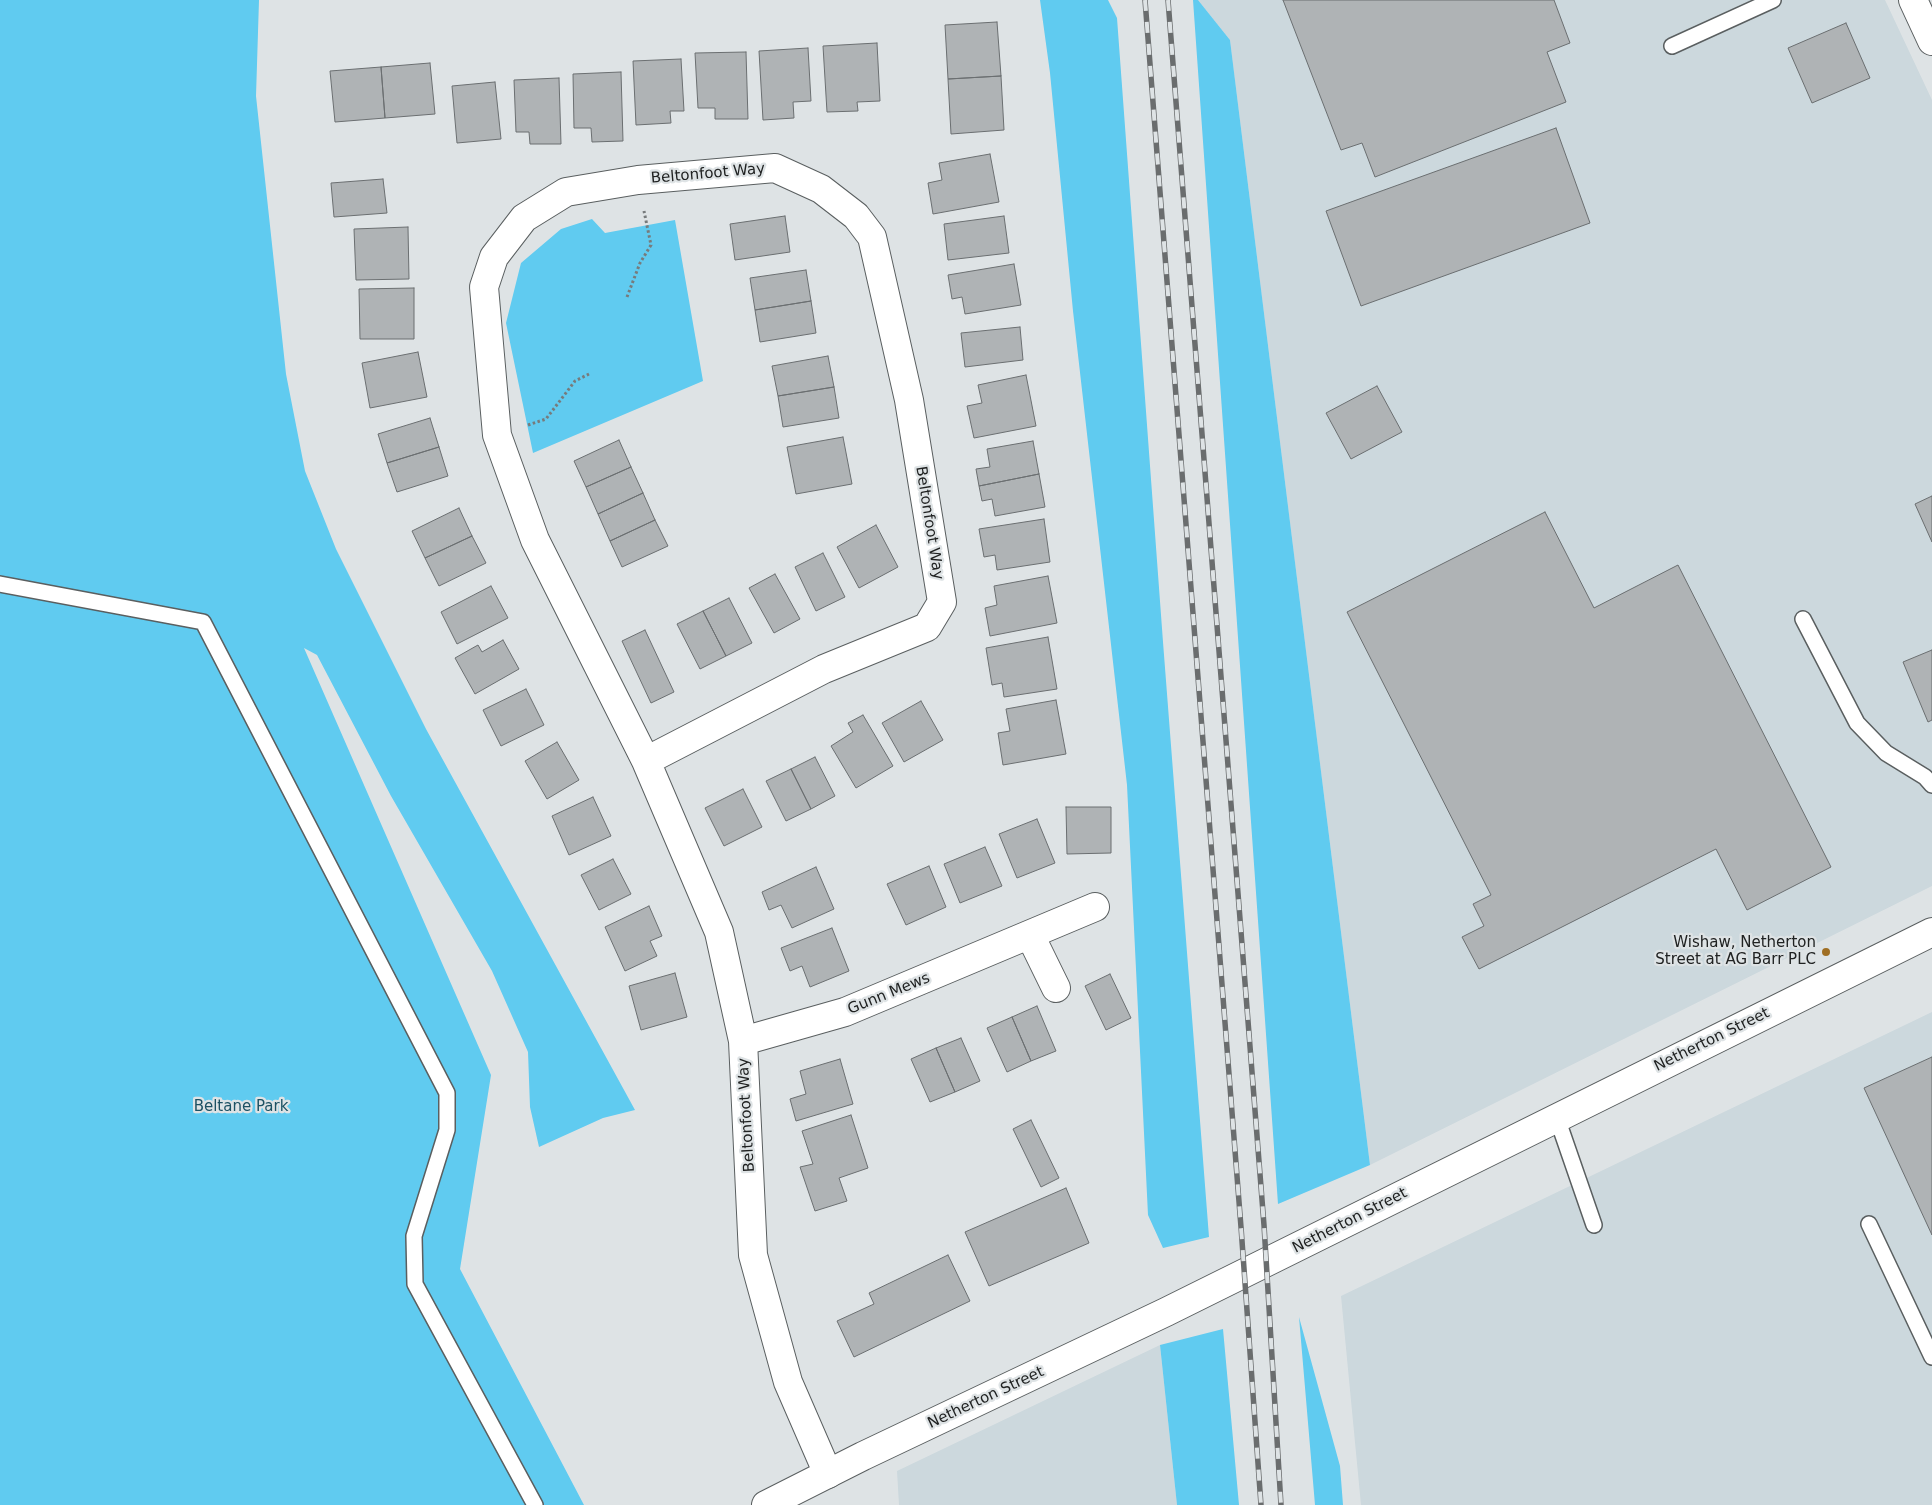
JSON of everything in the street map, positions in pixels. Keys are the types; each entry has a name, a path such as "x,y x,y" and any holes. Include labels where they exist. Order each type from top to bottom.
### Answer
{"street":[{"path":"1913,0 1932,41"},
{"name":"Beltonfoot Way","path":"646,761 824,669 927,627 942,602 909,400 872,237 856,216 821,189 776,168 638,180 566,192 524,218 494,257 484,287 497,435 535,540 646,761 719,932 744,1041 753,1255 788,1382 828,1474"},
{"name":"Gunn Mews","path":"744,1041 845,1012 1095,907"},
{"name":"Netherton Street","path":"766,1505 1166,1312 1932,932"},
{"path":"1030,935 1056,988"}],"lane":[{"path":"1672,46 1773,0"},
{"path":"0,584 203,622 447,1093 447,1130 414,1236 415,1284 535,1505"},
{"path":"1803,619 1857,723 1886,753 1925,777 1932,785"},
{"path":"1557,1118 1594,1225"},
{"path":"1869,1224 1932,1357"}],"path":[{"path":"627,297 640,263 651,245 638,180"},
{"path":"497,435 546,419 575,381 589,374"}],"shaded area":[{"path":"1198,0 1885,0 1932,100 1932,886 1370,1165 1230,40"},
{"path":"1932,1012 1932,1505 1361,1505 1341,1296"},
{"path":"1160,1345 1177,1505 899,1505 897,1471"}],"green space":[{"name":"Beltane Park","path":"0,0 259,0 256,96 286,374 305,471 336,549 426,729 635,1110 603,1118 539,1147 530,1107 528,1052 492,971 391,796 317,655 304,648 491,1075 460,1269 584,1505 0,1505"},
{"path":"1040,0 1108,0 1117,18 1209,1237 1163,1248 1148,1215 1127,785 1073,311 1050,73"},
{"path":"1193,0 1198,0 1230,40 1370,1165 1278,1204"},
{"path":"592,219 605,233 675,220 703,381 533,453 506,323 521,263 561,229"},
{"path":"1299,1317 1340,1466 1343,1505 1315,1505"},
{"path":"1223,1329 1239,1505 1177,1505 1160,1345"}],"building":[{"path":"1283,0 1554,0 1570,43 1547,52 1566,102 1375,177 1362,143 1341,150"},
{"path":"997,22 1001,76 948,79 945,25"},
{"path":"1846,23 1870,78 1812,103 1788,48"},
{"path":"877,43 880,101 857,102 858,111 827,112 823,46"},
{"path":"808,48 811,101 793,102 794,118 763,120 759,51"},
{"path":"746,52 748,119 715,119 715,108 698,108 695,53"},
{"path":"681,59 684,111 670,111 671,123 636,125 633,61"},
{"path":"430,63 435,114 385,118 381,67"},
{"path":"381,67 385,118 335,122 330,71"},
{"path":"621,72 623,141 592,142 591,128 574,128 573,74"},
{"path":"1001,76 1004,130 951,134 948,79"},
{"path":"559,78 561,144 530,144 529,132 516,132 514,80"},
{"path":"495,82 501,139 457,143 452,86"},
{"path":"1556,128 1590,223 1361,306 1326,211"},
{"path":"990,154 999,202 933,214 928,183 942,180 939,163"},
{"path":"383,179 387,213 334,217 331,183"},
{"path":"785,216 790,252 735,260 730,224"},
{"path":"1004,216 1009,253 948,260 944,224"},
{"path":"408,227 409,279 356,280 354,229"},
{"path":"1014,264 1021,305 965,314 962,297 952,299 948,275"},
{"path":"806,270 811,301 755,310 750,278"},
{"path":"414,288 414,339 360,339 359,289"},
{"path":"811,301 816,333 760,342 755,310"},
{"path":"1020,327 1023,360 965,367 961,333"},
{"path":"418,352 427,397 370,408 362,363"},
{"path":"828,356 834,387 778,396 772,366"},
{"path":"1026,375 1036,426 974,438 967,406 982,403 978,385"},
{"path":"1377,386 1402,432 1351,459 1326,413"},
{"path":"834,387 839,418 783,427 778,396"},
{"path":"430,418 439,447 387,463 378,434"},
{"path":"843,437 852,484 796,494 787,447"},
{"path":"619,440 631,467 586,487 574,461"},
{"path":"1033,441 1039,474 979,486 976,469 990,467 987,449"},
{"path":"439,447 448,476 397,492 387,463"},
{"path":"631,467 643,493 598,514 586,487"},
{"path":"1039,474 1045,507 995,516 992,499 982,501 979,486"},
{"path":"643,493 655,520 610,541 598,514"},
{"path":"1932,496 1932,542 1915,504"},
{"path":"459,508 472,536 425,558 412,531"},
{"path":"1545,512 1594,608 1678,565 1831,867 1747,910 1716,849 1479,969 1462,937 1484,926 1473,904 1491,895 1347,612"},
{"path":"1044,519 1050,562 997,570 995,555 984,557 979,529"},
{"path":"655,520 668,546 622,567 610,541"},
{"path":"876,525 898,567 859,588 837,547"},
{"path":"472,536 486,563 439,586 425,558"},
{"path":"823,553 845,597 816,611 795,567"},
{"path":"775,574 800,619 774,633 749,588"},
{"path":"1048,576 1057,623 990,636 985,608 997,605 994,586"},
{"path":"491,586 508,618 457,644 441,612"},
{"path":"729,598 752,643 726,656 703,611"},
{"path":"703,611 726,656 700,669 677,624"},
{"path":"645,630 674,692 651,703 622,641"},
{"path":"1048,637 1057,689 1004,697 1002,683 992,685 986,648"},
{"path":"503,640 519,669 475,694 455,658 478,645 482,652"},
{"path":"1932,650 1932,720 1928,722 1903,662"},
{"path":"526,689 544,725 501,746 483,710"},
{"path":"1056,700 1066,754 1003,765 998,733 1010,731 1006,709"},
{"path":"921,701 943,740 904,762 882,723"},
{"path":"863,715 893,766 856,788 831,746 853,732 848,723"},
{"path":"557,742 579,780 547,799 525,761"},
{"path":"815,757 835,796 811,809 791,769"},
{"path":"791,769 811,809 786,821 766,781"},
{"path":"743,789 762,827 724,846 705,808"},
{"path":"593,797 611,836 569,855 552,816"},
{"path":"1066,807 1111,807 1111,853 1067,854"},
{"path":"1037,819 1055,863 1017,878 999,834"},
{"path":"985,847 1002,886 960,903 944,864"},
{"path":"613,859 631,894 599,910 581,875"},
{"path":"929,866 946,907 906,925 887,884"},
{"path":"816,867 834,909 792,928 781,905 769,910 762,892"},
{"path":"649,906 662,936 650,941 657,956 625,971 605,927"},
{"path":"832,928 849,971 810,987 802,966 790,971 781,948"},
{"path":"675,973 687,1017 641,1030 629,986"},
{"path":"1110,974 1131,1018 1106,1030 1085,986"},
{"path":"1037,1006 1056,1051 1031,1061 1012,1017"},
{"path":"1012,1017 1031,1061 1007,1072 987,1028"},
{"path":"961,1038 980,1081 955,1092 936,1048"},
{"path":"936,1048 955,1092 930,1102 911,1059"},
{"path":"1932,1057 1932,1235 1864,1088"},
{"path":"840,1059 853,1104 796,1121 790,1099 806,1094 800,1071"},
{"path":"851,1115 868,1168 839,1178 847,1201 815,1211 800,1167 813,1164 802,1131"},
{"path":"1031,1120 1059,1178 1041,1187 1013,1129"},
{"path":"1066,1188 1089,1243 989,1286 965,1232"},
{"path":"948,1255 970,1301 854,1357 837,1321 874,1304 869,1293"}],"railway":[{"path":"1145,0 1261,1505"},
{"path":"1168,0 1264,1225 1281,1505"}],"place":[{"name":"Wishaw, Netherton Street at AG Barr PLC","path":"1826,952"}]}
